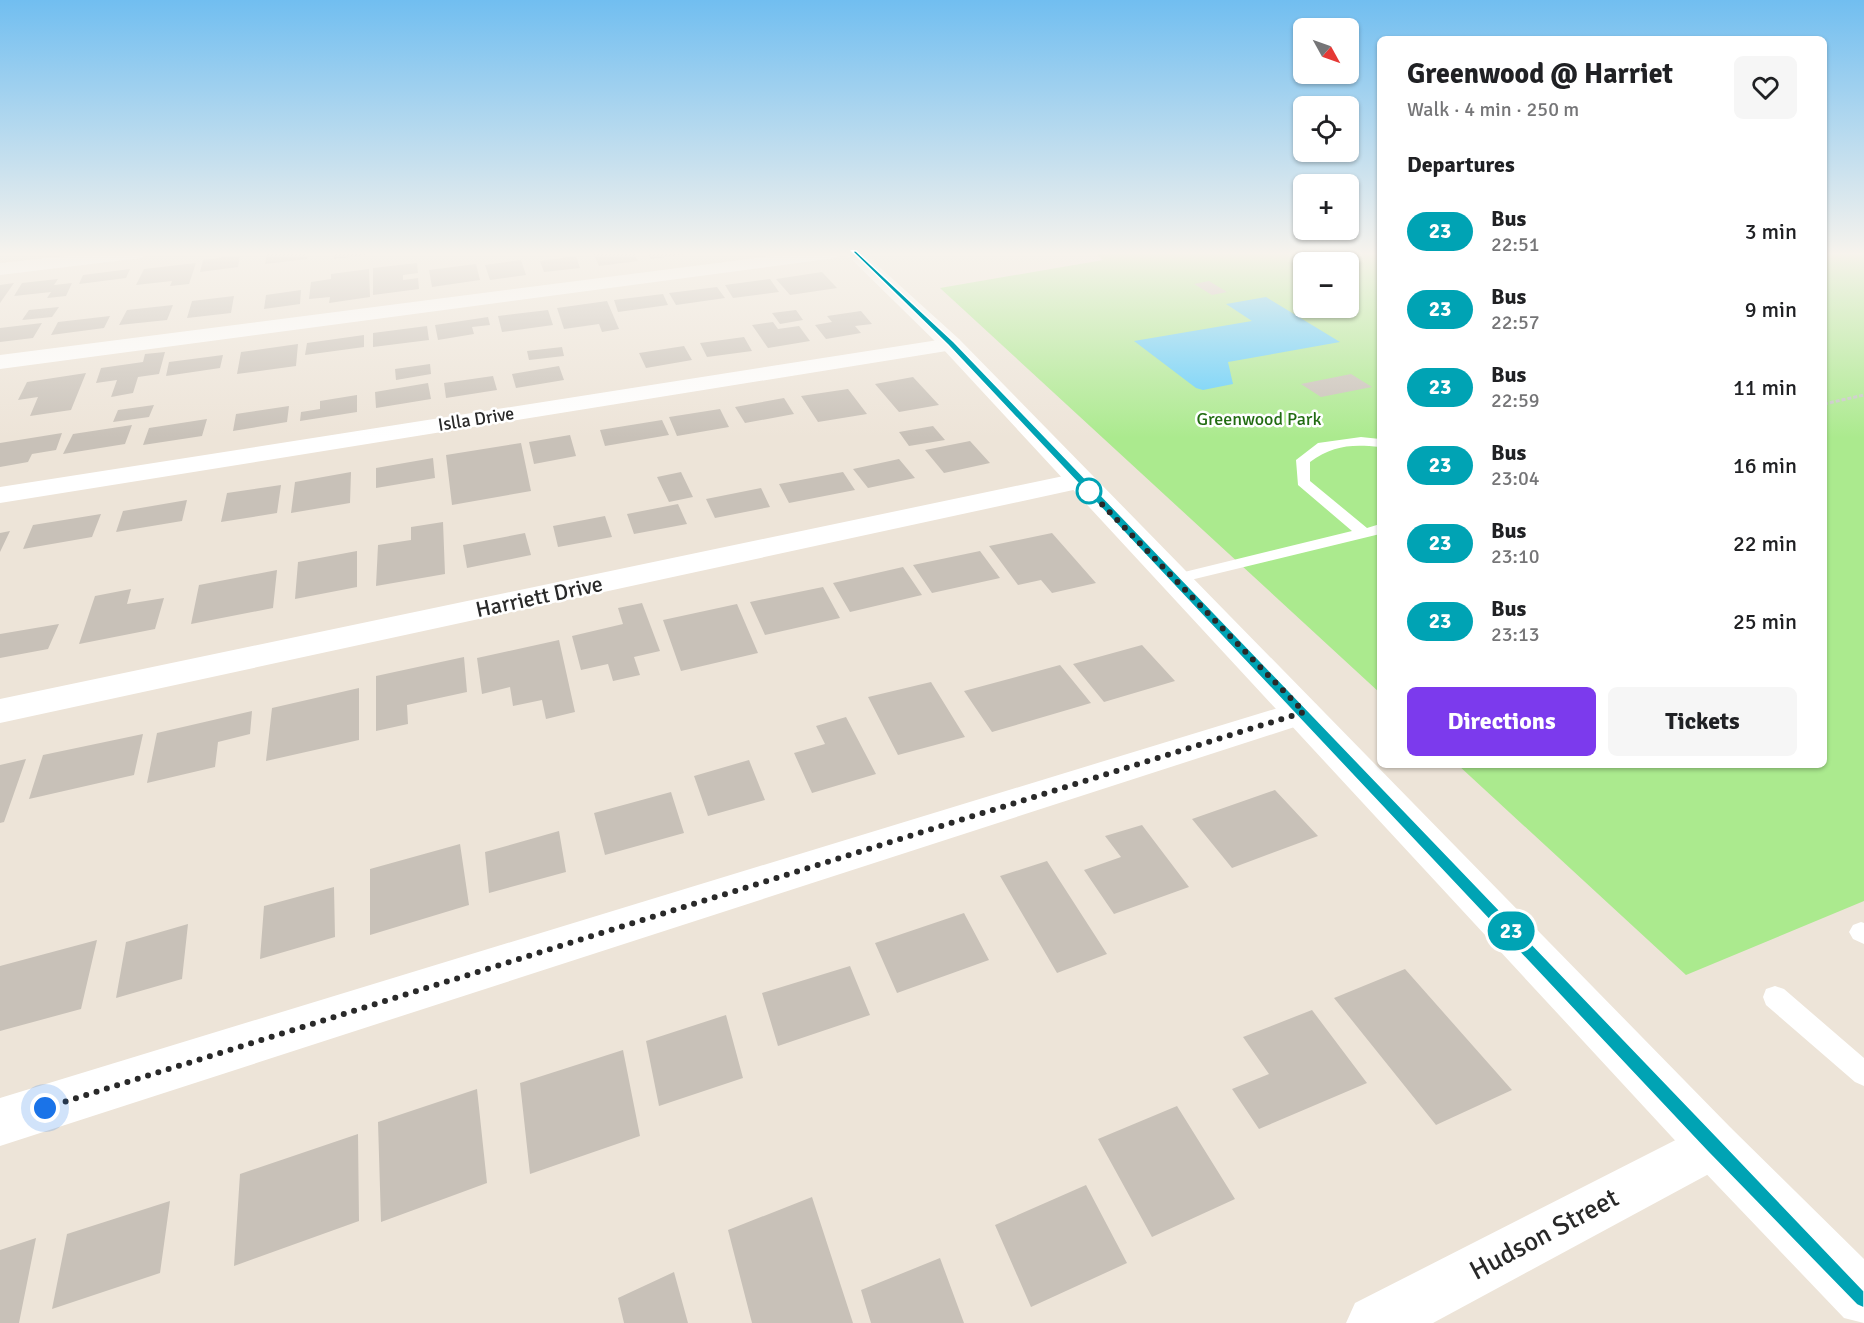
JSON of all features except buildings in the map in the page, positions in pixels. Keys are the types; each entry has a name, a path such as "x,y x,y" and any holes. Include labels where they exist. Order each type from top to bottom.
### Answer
{"street":[{"path":"0,362 362,315"},
{"path":"920,315 951,344 1078,481 1304,712 1713,1145 1864,1298"},
{"name":"Islla Drive","path":"0,495 951,344"},
{"name":"Harriett Drive","path":"0,711 1078,481"},
{"path":"0,1122 1304,712"},
{"name":"Hudson Street","path":"1375,1323 1713,1145"}],"lane":[{"path":"1364,533 1303,482 1303,460 1323,446 1361,441 1377,443"},
{"path":"1174,579 1377,530"},
{"path":"1774,997 1864,1074"}],"path":[{"path":"1827,403 1864,395"}],"green space":[{"name":"Greenwood Park","path":"969,315 1293,315 1293,318 1359,318 1359,315 1377,315 1377,690"},
{"path":"1827,315 1864,315 1864,901 1686,975 1461,768 1827,768"}],"water":[{"path":"1242,315 1293,315 1293,318 1301,318 1340,342 1228,362 1233,384 1203,390 1196,388 1134,341 1252,321"}],"bus line":[{"name":"23","path":"920,315 951,344 1078,481 1320,729 1713,1145 1864,1298"}],"route":[{"path":"45,1108 1304,712 1089,491"}]}
